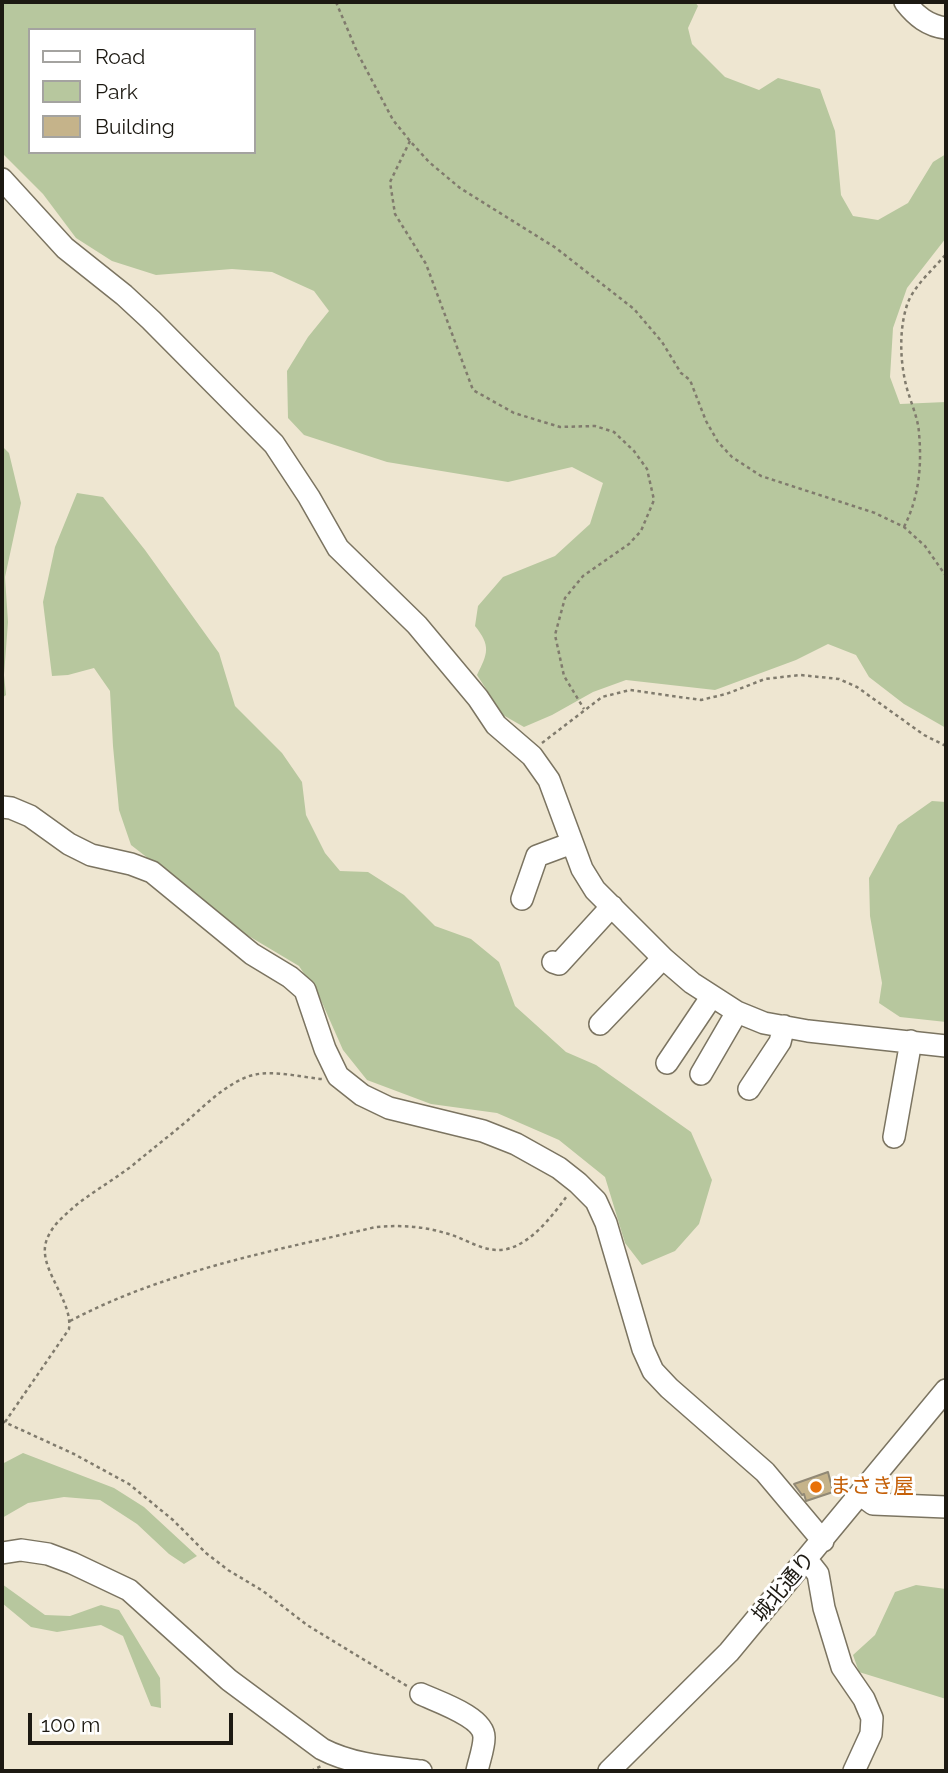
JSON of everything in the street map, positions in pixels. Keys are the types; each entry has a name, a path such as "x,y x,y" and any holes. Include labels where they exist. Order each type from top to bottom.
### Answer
{"street":[{"path":"905,2 923,20 946,28"},
{"path":"2,179 65,248 133,303 258,426 292,469 338,548 417,625 478,698 496,725 532,756 549,780 582,869 594,890 663,958 712,996 737,1012 764,1023 808,1031 946,1045"},
{"path":"2,807 30,816 69,844 91,855 152,872 252,954 290,977 305,990 338,1076 362,1095 389,1108 483,1131 516,1144 559,1168 578,1183 596,1201 606,1223 643,1349 653,1371 765,1472 822,1541"},
{"path":"522,898 537,856 572,843"},
{"path":"553,962 559,964 612,906"},
{"path":"600,1024 663,958"},
{"path":"667,1063 712,996"},
{"path":"701,1074 737,1012"},
{"path":"749,1089 780,1042 784,1026"},
{"path":"894,1137 911,1041"},
{"name":"城北通り","path":"609,1771 729,1651 946,1390"},
{"path":"861,1495 873,1504 946,1507"},
{"path":"2,1553 21,1550 48,1554 105,1577 129,1590 229,1680 322,1749 337,1757 361,1764 421,1771"},
{"path":"807,1560 818,1574 824,1608 842,1667 864,1699 872,1718 871,1734 854,1771"},
{"path":"421,1695 475,1720 482,1727 484,1737 477,1771"}],"path":[{"path":"336,2 358,54 393,120 410,141 429,162 460,188 556,248 634,309 662,342 681,373 690,380 706,421 718,442 732,457 761,476 875,513 904,527 925,546 946,576"},
{"path":"410,141 390,183 395,214 426,264 473,390 514,413 560,427 594,426 614,432 634,451 647,469 654,500 640,531 629,544 583,576 565,598 555,635 564,676 584,709"},
{"path":"904,527 914,507 919,482 919,431 906,383 902,324 915,288 946,254"},
{"path":"532,756 542,743 602,697 630,690 701,700 765,679 800,675 839,679 857,687 924,735 946,746"},
{"path":"338,1076 332,1079 277,1073 244,1077 219,1093 118,1176 62,1217 48,1235 44,1247 46,1260 70,1321 69,1329 3,1422 74,1454 129,1484 228,1570 263,1591 307,1625 421,1695"},
{"path":"70,1321 182,1275 243,1257 376,1227 398,1225 421,1228 448,1233 488,1250 508,1249 550,1218 578,1183"}],"green space":[{"path":"2,2 695,2 698,6 688,28 692,44 725,77 759,90 778,78 820,89 835,131 841,195 853,216 878,220 908,203 933,162 946,154 946,238 907,288 893,328 890,377 900,404 946,402 946,728 904,704 869,677 856,655 828,644 796,660 715,690 626,680 593,692 524,727 503,715 477,675 486,650 484,639 475,626 478,606 503,577 555,556 590,524 603,483 572,467 508,482 387,462 304,435 288,418 287,371 308,337 329,311 314,291 272,272 232,269 156,275 112,261 76,238 43,194 2,153"},
{"path":"2,446 9,453 21,503 5,577 8,622 4,675 6,695 2,698"},
{"path":"77,493 103,497 219,653 235,706 282,753 302,782 306,815 325,853 340,871 368,872 404,895 435,926 471,939 499,962 515,1006 566,1052 596,1065 691,1132 712,1180 699,1224 675,1251 642,1265 625,1243 605,1177 559,1140 497,1113 431,1104 367,1080 343,1050 320,998 299,966 247,935 131,845 119,810 110,691 94,668 52,676 43,602 55,547"},
{"path":"932,801 946,802 946,1022 900,1017 879,1003 882,983 870,916 869,878 898,825"},
{"path":"23,1453 114,1488 144,1507 197,1556 184,1564 169,1554 137,1524 100,1500 64,1497 28,1503 2,1518 2,1464"},
{"path":"2,1584 45,1615 70,1616 101,1605 119,1610 160,1678 161,1708 151,1706 123,1636 101,1625 57,1632 31,1627 2,1603"},
{"path":"916,1585 946,1589 946,1699 859,1672 853,1655 875,1635 895,1592"}],"building":[{"path":"828,1472 833,1492 806,1501 804,1494 802,1495 794,1484"}],"place":[{"name":"まさき屋","path":"816,1487"}]}
